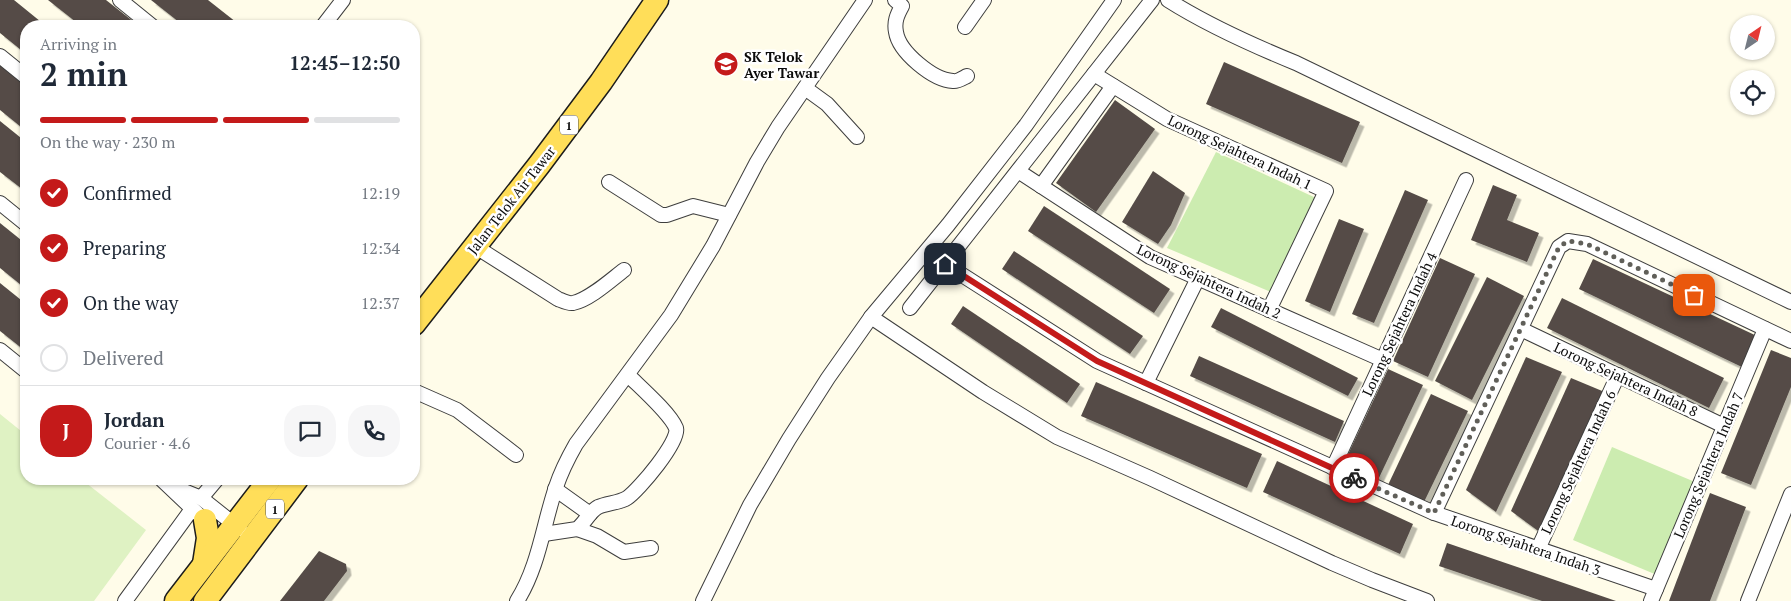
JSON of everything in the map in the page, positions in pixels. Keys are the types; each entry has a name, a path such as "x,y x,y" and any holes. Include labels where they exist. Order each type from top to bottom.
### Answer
{"main road":[{"name":"Jalan Telok Air Tawar","path":"420,316 601,82 657,0"},
{"name":"1","path":"205,601 267,485"},
{"name":"1","path":"176,601 204,564 239,537 291,485"},
{"path":"199,509 208,538 204,564"}],"street":[{"path":"120,0 145,20"},
{"path":"328,20 344,0"},
{"path":"517,601 529,579 544,534 555,489 576,444 671,315 713,246 757,162 865,0"},
{"path":"965,27 984,0"},
{"path":"703,601 750,505 828,378 871,317 948,225 1026,126 1114,0"},
{"path":"910,308 1152,0"},
{"path":"1168,0 1195,17 1238,39 1296,63 1791,302"},
{"path":"902,2 896,18 896,33 905,52 923,68 943,79 955,82 967,76"},
{"path":"0,56 20,72"},
{"name":"Lorong Sejahtera Indah 1","path":"1094,74 1167,119 1326,191 1270,310"},
{"path":"1040,186 1113,86"},
{"path":"805,88 827,104 857,137"},
{"name":"Lorong Sejahtera Indah 2","path":"1018,171 1150,257 1383,360"},
{"name":"Lorong Sejahtera Indah 4","path":"1333,468 1466,180"},
{"path":"609,182 661,215 667,215 693,206 729,215"},
{"path":"0,203 20,219"},
{"path":"1434,513 1559,247 1568,241 1587,244 1791,341"},
{"path":"476,246 558,299 571,304 580,301 624,270"},
{"name":"Lorong Sejahtera Indah 3","path":"945,264 1097,361 1434,513 1538,549 1653,595"},
{"path":"1146,383 1198,278"},
{"path":"871,317 975,386 1057,437 1332,563 1427,601"},
{"name":"Lorong Sejahtera Indah 7","path":"1653,595 1765,329"},
{"name":"Lorong Sejahtera Indah 8","path":"1527,332 1724,426"},
{"path":"0,350 20,366"},
{"path":"577,529 599,507 625,499 633,494 662,460 677,436 677,430 671,420 628,375"},
{"name":"Lorong Sejahtera Indah 6","path":"1538,549 1618,375"},
{"path":"420,394 457,410 516,455"},
{"path":"169,485 239,537"},
{"path":"124,601 199,509 213,485"},
{"path":"555,489 590,514"},
{"path":"1748,601 1791,494"},
{"path":"199,509 239,537"},
{"path":"544,534 577,529 598,536 624,552 651,548"}],"green space":[{"path":"1216,152 1316,198 1278,295 1167,248"},
{"path":"0,414 20,430 20,485 89,485 146,530 94,601 0,601"},
{"path":"1612,447 1695,482 1657,575 1573,540"}],"building":[{"path":"0,0 14,0 39,20 20,20 20,49 0,33"},
{"path":"48,0 106,0 131,20 73,20"},
{"path":"151,0 208,0 233,20 176,20"},
{"path":"0,60 20,77 20,126 0,110"},
{"path":"1224,62 1360,122 1342,163 1206,104"},
{"path":"1115,100 1155,129 1096,212 1056,183"},
{"path":"0,121 20,137 20,187 0,172"},
{"path":"1153,171 1185,193 1171,225 1158,244 1122,222"},
{"path":"1493,185 1517,195 1507,220 1539,233 1527,262 1471,240"},
{"path":"1405,190 1428,200 1374,323 1352,314"},
{"path":"1044,206 1170,289 1154,313 1028,231"},
{"path":"1339,219 1364,229 1330,312 1305,301"},
{"path":"0,223 20,239 20,284 0,268"},
{"path":"1014,251 1143,336 1130,354 1002,269"},
{"path":"1440,258 1475,274 1428,377 1393,361"},
{"path":"1593,259 1759,337 1744,368 1579,289"},
{"path":"1487,277 1524,296 1472,400 1435,381"},
{"path":"0,283 20,299 20,347 0,331"},
{"path":"1562,298 1724,378 1709,408 1547,328"},
{"path":"963,306 1080,384 1067,403 951,324"},
{"path":"1221,308 1358,378 1348,396 1211,327"},
{"path":"1771,350 1791,358 1791,387 1751,485 1721,473"},
{"path":"1199,356 1344,421 1335,442 1190,376"},
{"path":"1526,357 1562,372 1496,512 1466,490"},
{"path":"1388,369 1423,385 1377,482 1343,465"},
{"path":"1571,378 1607,393 1541,533 1511,511"},
{"path":"1096,382 1262,454 1247,488 1081,416"},
{"path":"1431,394 1468,411 1424,502 1388,485"},
{"path":"1277,461 1413,524 1400,554 1263,492"},
{"path":"1710,493 1746,507 1710,601 1669,601"},
{"path":"1447,543 1616,601 1542,601 1439,566"},
{"path":"319,551 346,564 347,571 324,601 280,601"}],"way so far":[{"path":"1354,478 1434,513 1559,247 1568,241 1587,244 1694,295"}],"place":[{"name":"SK Telok Ayer Tawar","path":"726,64"}],"route":[{"path":"945,264 1097,361 1354,478"}]}
